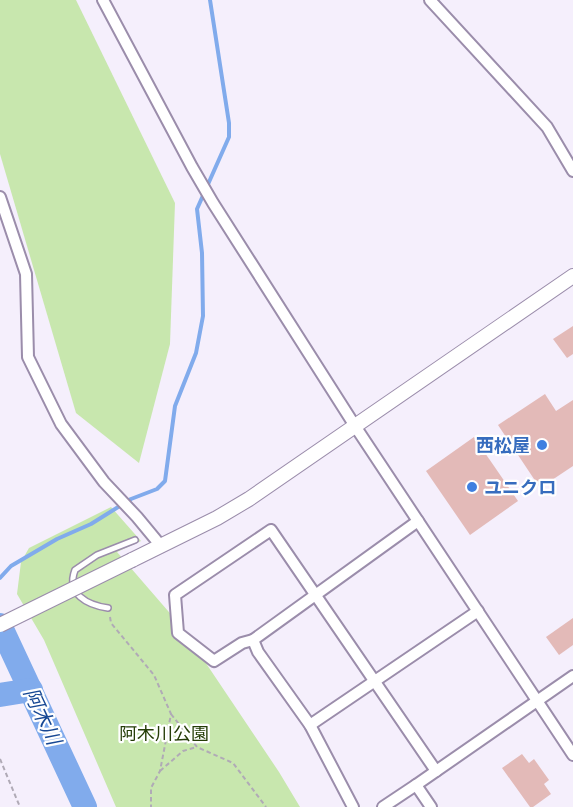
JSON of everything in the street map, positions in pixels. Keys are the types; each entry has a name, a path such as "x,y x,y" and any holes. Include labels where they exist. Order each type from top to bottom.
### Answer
{"street":[{"path":"103,0 213,203 355,426 573,755"},
{"path":"430,0 547,127 573,171"},
{"path":"0,197 26,274 28,357 61,424 104,482 161,546"},
{"path":"0,624 217,518 249,499 573,276"},
{"path":"418,521 316,595 253,640 214,661 178,633 175,595 271,530 316,595 375,681 436,771"},
{"path":"310,725 478,611"},
{"path":"253,640 258,652 310,725 353,807"},
{"path":"383,807 573,676"},
{"path":"416,785 431,807"}],"lane":[{"path":"108,608 90,603 77,594 73,585 75,570 97,555 135,540"}],"path":[{"path":"108,608 111,623 154,675 171,714 197,747 233,763 266,807"},
{"path":"151,807 151,788 160,771 171,714"},
{"path":"160,771 183,751 197,747"},
{"path":"0,759 20,807"}],"green space":[{"path":"0,0 76,0 175,203 170,344 139,463 76,413 0,154"},
{"name":"阿木川公園","path":"111,507 141,541 117,552 181,626 300,807 116,807 44,640 17,594 21,562 29,548"}],"building":[{"path":"573,326 573,354 567,358 553,339"},
{"path":"545,394 556,411 573,400 573,466 540,488 498,425"},
{"path":"474,437 518,501 470,535 426,471"},
{"path":"573,618 573,645 559,655 546,637"},
{"path":"522,754 529,763 534,759 549,780 544,784 551,794 533,807 530,807 502,768"}],"waterway":[{"path":"0,578 11,566 57,539 91,524 131,499 157,489 165,481 175,406 196,353 203,316 202,253 197,209 229,137 229,123 210,0"},
{"name":"阿木川","path":"0,625 85,807"},
{"path":"0,695 31,690"}],"place":[{"name":"西松屋","path":"542,445"},
{"name":"ユニクロ","path":"472,487"}]}
